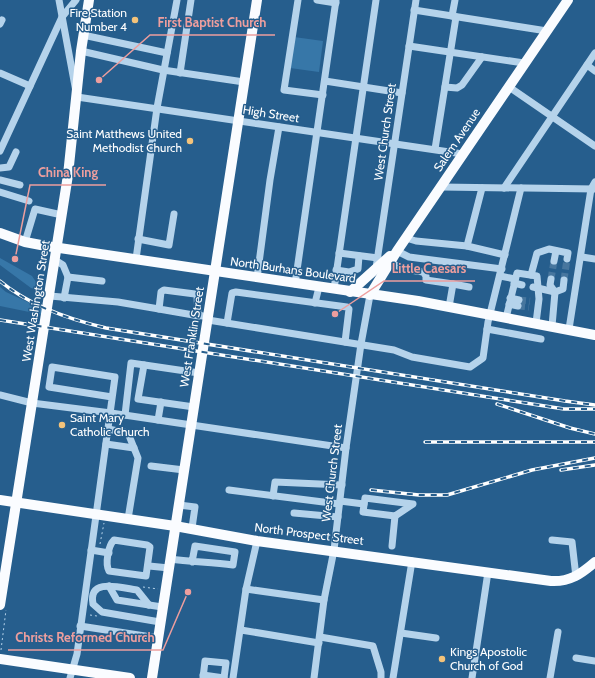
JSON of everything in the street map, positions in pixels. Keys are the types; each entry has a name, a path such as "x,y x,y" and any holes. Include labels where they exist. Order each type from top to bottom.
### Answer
{"main road":[{"path":"76,97 83,35 89,0"},
{"name":"West Franklin Street","path":"152,678 194,407 205,318 216,272 257,0"},
{"name":"Salem Avenue","path":"370,295 397,251 568,0"},
{"name":"West Washington Street","path":"3,608 16,502 72,151 76,97"},
{"name":"North Burhans Boulevard","path":"0,233 25,242 57,248 449,307 595,335"},
{"path":"350,292 377,263 397,251"},
{"name":"North Prospect Street","path":"0,500 192,528 257,541 334,550 551,581 568,580 576,577 595,562"},
{"path":"0,659 71,674 130,678"}],"street":[{"name":"West Washington Street","path":"59,0 72,65 76,97"},
{"path":"0,151 62,18 76,0"},
{"path":"136,260 157,108 177,0"},
{"path":"180,73 191,0"},
{"path":"298,0 284,90 323,95"},
{"path":"295,284 336,2 317,0"},
{"path":"334,289 362,87 376,0"},
{"name":"West Church Street","path":"377,263 416,0"},
{"path":"435,149 451,52 455,0"},
{"path":"414,10 547,31"},
{"path":"83,35 167,53"},
{"path":"409,46 524,63"},
{"path":"81,51 163,70 244,82"},
{"path":"504,188 595,53"},
{"path":"445,87 456,88 462,85 482,57"},
{"path":"587,65 595,71"},
{"path":"0,74 30,86"},
{"path":"325,81 402,93"},
{"path":"509,87 595,146"},
{"name":"High Street","path":"76,97 463,154"},
{"path":"257,278 270,180 279,127"},
{"path":"0,168 9,167 16,152"},
{"path":"0,180 20,185"},
{"path":"569,330 591,212 595,182"},
{"path":"441,187 593,189"},
{"path":"467,246 482,188"},
{"path":"50,296 118,302 227,323 394,350 412,357 470,367 483,358 490,315 522,188"},
{"path":"0,192 28,201"},
{"path":"25,242 35,209 62,215"},
{"path":"138,239 169,245 174,214"},
{"path":"406,238 416,241 467,246 505,255"},
{"path":"531,275 538,253 549,249 567,256"},
{"path":"397,251 409,257 501,272 522,285"},
{"path":"554,261 556,251"},
{"path":"339,253 359,256 377,263"},
{"path":"336,270 349,272 358,269 359,256"},
{"path":"582,257 595,259"},
{"path":"55,260 63,265 68,277 64,298"},
{"path":"390,262 403,269 423,272 426,276 426,280 469,287"},
{"path":"506,318 517,273 531,275 537,276 536,288 538,305 536,323"},
{"path":"68,277 102,281"},
{"path":"551,279 550,285 555,292 552,326"},
{"path":"536,288 555,292 563,289 564,280"},
{"path":"449,307 453,284"},
{"path":"315,303 319,287"},
{"path":"159,309 161,292 164,290 195,294 205,318"},
{"path":"227,323 232,293 236,292 347,307 349,309 345,342"},
{"name":"West Church Street","path":"314,678 324,600 334,550 360,344 370,295"},
{"path":"510,301 519,303"},
{"path":"530,304 538,305"},
{"path":"487,329 541,339"},
{"path":"125,415 132,363 199,373"},
{"path":"144,365 138,399 194,407"},
{"path":"71,674 75,665 115,377 52,367 49,387 112,397"},
{"path":"0,395 32,403 125,415 346,448"},
{"path":"158,420 161,402"},
{"path":"108,429 128,433 138,458 128,519"},
{"path":"106,444 134,448"},
{"path":"151,466 184,470"},
{"path":"273,496 274,482 342,485"},
{"path":"230,490 273,496 364,504"},
{"path":"365,498 413,504 395,516 363,512 364,504 365,498"},
{"path":"179,505 195,507 192,528"},
{"path":"294,513 338,517"},
{"path":"392,546 395,516"},
{"path":"114,540 147,545 150,547 146,576 112,573 107,568 108,555 111,543 114,540"},
{"path":"552,540 572,542 576,577"},
{"path":"233,678 246,589 257,541"},
{"path":"148,568 169,567 200,561 233,565 235,552 195,546 192,562"},
{"path":"91,553 108,555"},
{"path":"393,678 412,561"},
{"path":"472,678 488,572"},
{"path":"135,603 139,592 122,588 99,587 94,591 93,604 99,611 108,614 160,622"},
{"path":"122,588 135,603"},
{"path":"122,588 117,600 162,607"},
{"path":"246,589 324,600"},
{"path":"80,626 158,638"},
{"path":"241,630 373,646 381,672 381,678"},
{"path":"550,678 558,632"},
{"path":"401,633 436,638"},
{"path":"576,658 595,661"},
{"path":"206,661 226,663 224,678 203,676 206,661"}],"path":[{"path":"0,653 3,608"}],"shaded area":[{"path":"294,37 323,41 319,72 290,68"},
{"path":"0,258 32,276 42,291 31,288 0,265"},
{"path":"0,287 6,292 45,310 44,315 0,306"}],"tunnel":[{"path":"564,280 567,259"},
{"path":"551,279 554,261"},
{"path":"519,300 530,301"},
{"path":"518,306 529,307"}],"railway":[{"path":"0,281 24,298 50,310 64,316 106,328 595,405"},
{"path":"0,320 564,409 595,409"},
{"path":"497,404 570,428 595,434"},
{"path":"425,442 595,442"},
{"path":"371,490 419,495 447,495 532,470 595,458"},
{"path":"561,470 595,465"}],"place":[{"name":"Fire Station Number 4","path":"135,20"},
{"name":"First Baptist Church","path":"99,80"},
{"name":"Saint Matthews United Methodist Church","path":"190,141"},
{"name":"China King","path":"15,259"},
{"name":"Little Caesars","path":"335,314"},
{"name":"Saint Mary Catholic Church","path":"62,425"},
{"name":"Christs Reformed Church","path":"188,592"},
{"name":"Kings Apostolic Church of God","path":"442,659"}]}
